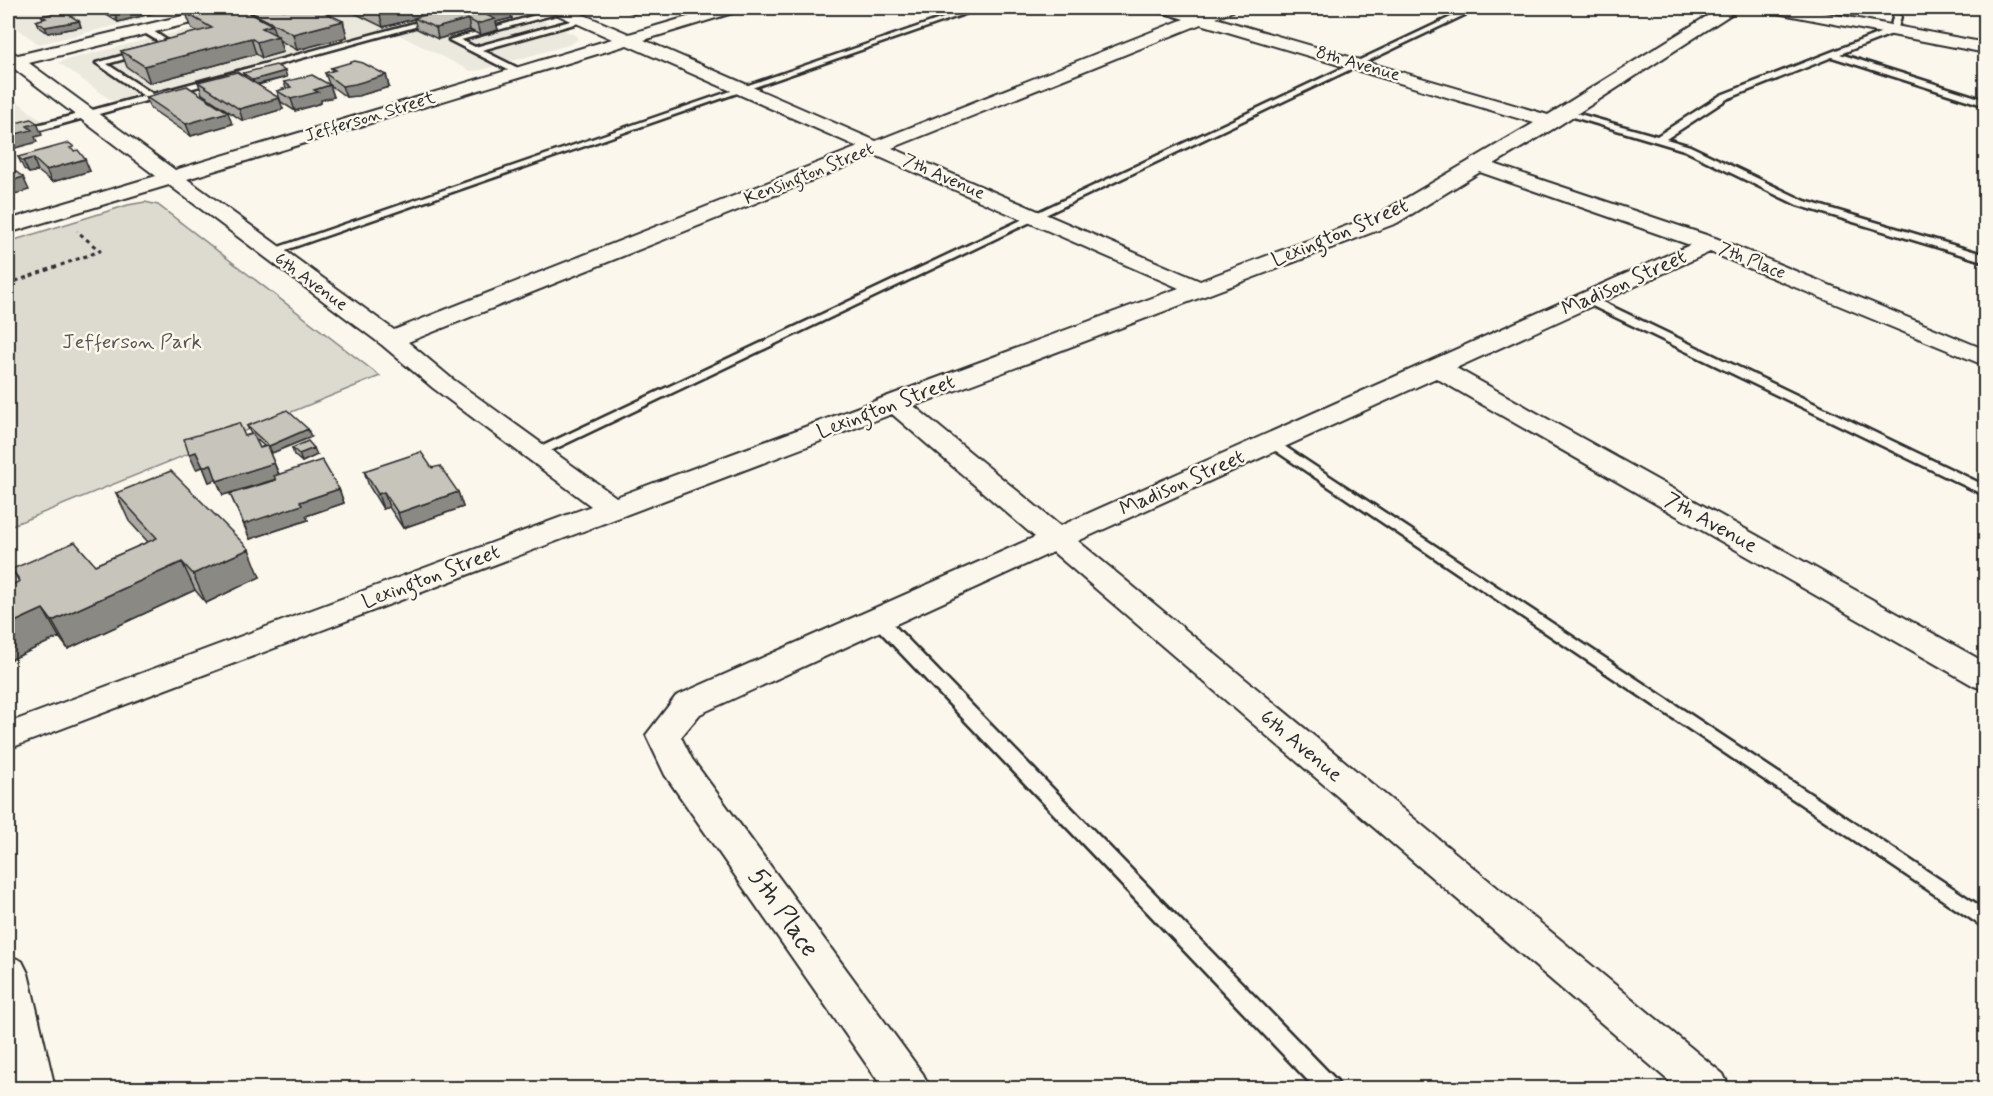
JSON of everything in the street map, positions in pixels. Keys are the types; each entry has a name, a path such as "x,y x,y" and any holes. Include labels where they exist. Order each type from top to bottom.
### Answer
{"street":[{"path":"10,60 234,8"},
{"name":"Jefferson Street","path":"8,227 733,8"},
{"name":"8th Avenue","path":"1164,8 1558,118"},
{"name":"Kensington Street","path":"391,340 1227,8"},
{"name":"Lexington Street","path":"8,736 1389,218 1558,118 1730,8"},
{"path":"1777,8 1895,23 1986,48"},
{"name":"7th Avenue","path":"557,9 1200,289"},
{"name":"6th Avenue","path":"10,60 391,340 442,383 613,509"},
{"name":"7th Place","path":"1478,165 1710,244 1986,359"},
{"name":"Madison Street","path":"663,735 688,705 1710,244"},
{"name":"7th Avenue","path":"1437,368 1986,678"},
{"name":"6th Avenue","path":"895,403 1708,1089"},
{"name":"5th Place","path":"663,735 678,766 908,1089"},
{"path":"8,973 33,1089"}],"lane":[{"path":"270,252 978,8"},
{"path":"537,453 1475,8"},
{"path":"519,72 453,40 557,9"},
{"path":"8,136 448,16"},
{"path":"474,50 582,20"},
{"path":"1658,140 1724,97 1833,55 1895,23"},
{"path":"144,29 170,45 100,63 152,97"},
{"path":"354,34 364,39"},
{"path":"1833,55 1986,103"},
{"path":"1558,118 1658,140 1706,156 1801,203 1986,259"},
{"path":"1588,299 1986,492"},
{"path":"1272,442 1986,921"},
{"path":"879,620 1329,1089"}],"path":[{"path":"8,284 100,250 76,230"}],"shaded area":[{"path":"8,8 188,8 39,44 8,22"},
{"path":"273,8 514,8 575,35 578,39 571,44 471,71 393,32 125,104 111,100 58,62"},
{"path":"8,94 47,125 8,136"}],"green space":[{"name":"Jefferson Park","path":"145,202 158,205 380,376 8,527 8,242 128,205"}],"building":[{"path":"108,8 128,8 114,11"},
{"path":"211,8 240,8 272,25 262,28 278,36 257,42 251,38 144,66 121,51 212,28 186,13"},
{"path":"243,8 280,8 284,10 316,8 343,21 293,34"},
{"path":"371,8 394,8 379,11"},
{"path":"452,8 507,8 484,14 495,19 477,24 468,19 436,28 414,18"},
{"path":"63,11 79,21 45,27 36,21 46,18 42,16"},
{"path":"355,61 386,75 342,86 325,73 335,70 331,68"},
{"path":"276,65 285,71 253,80 243,73"},
{"path":"237,72 279,98 239,109 198,82"},
{"path":"312,75 330,85 314,90 318,92 291,99 277,91 291,87 284,82"},
{"path":"187,86 228,112 186,124 146,97"},
{"path":"31,119 37,123 27,126 32,130 8,136 8,125"},
{"path":"69,143 74,147 70,148 74,151 78,150 85,159 46,170 33,158 23,161 18,157"},
{"path":"8,166 23,177 8,182"},
{"path":"287,410 308,429 269,446 247,426"},
{"path":"239,423 245,436 253,434 260,448 267,446 274,463 217,481 211,464 203,467 196,452 189,454 184,439"},
{"path":"308,441 314,448 299,454 292,448"},
{"path":"421,452 432,468 440,466 458,492 398,513 384,492 378,494 364,471"},
{"path":"322,460 339,489 300,502 302,505 244,524 230,494 276,480 274,476"},
{"path":"171,471 249,549 193,574 182,562 52,621 43,609 8,625 8,587 20,581 12,569 75,542 95,565 157,538 116,493"}]}
